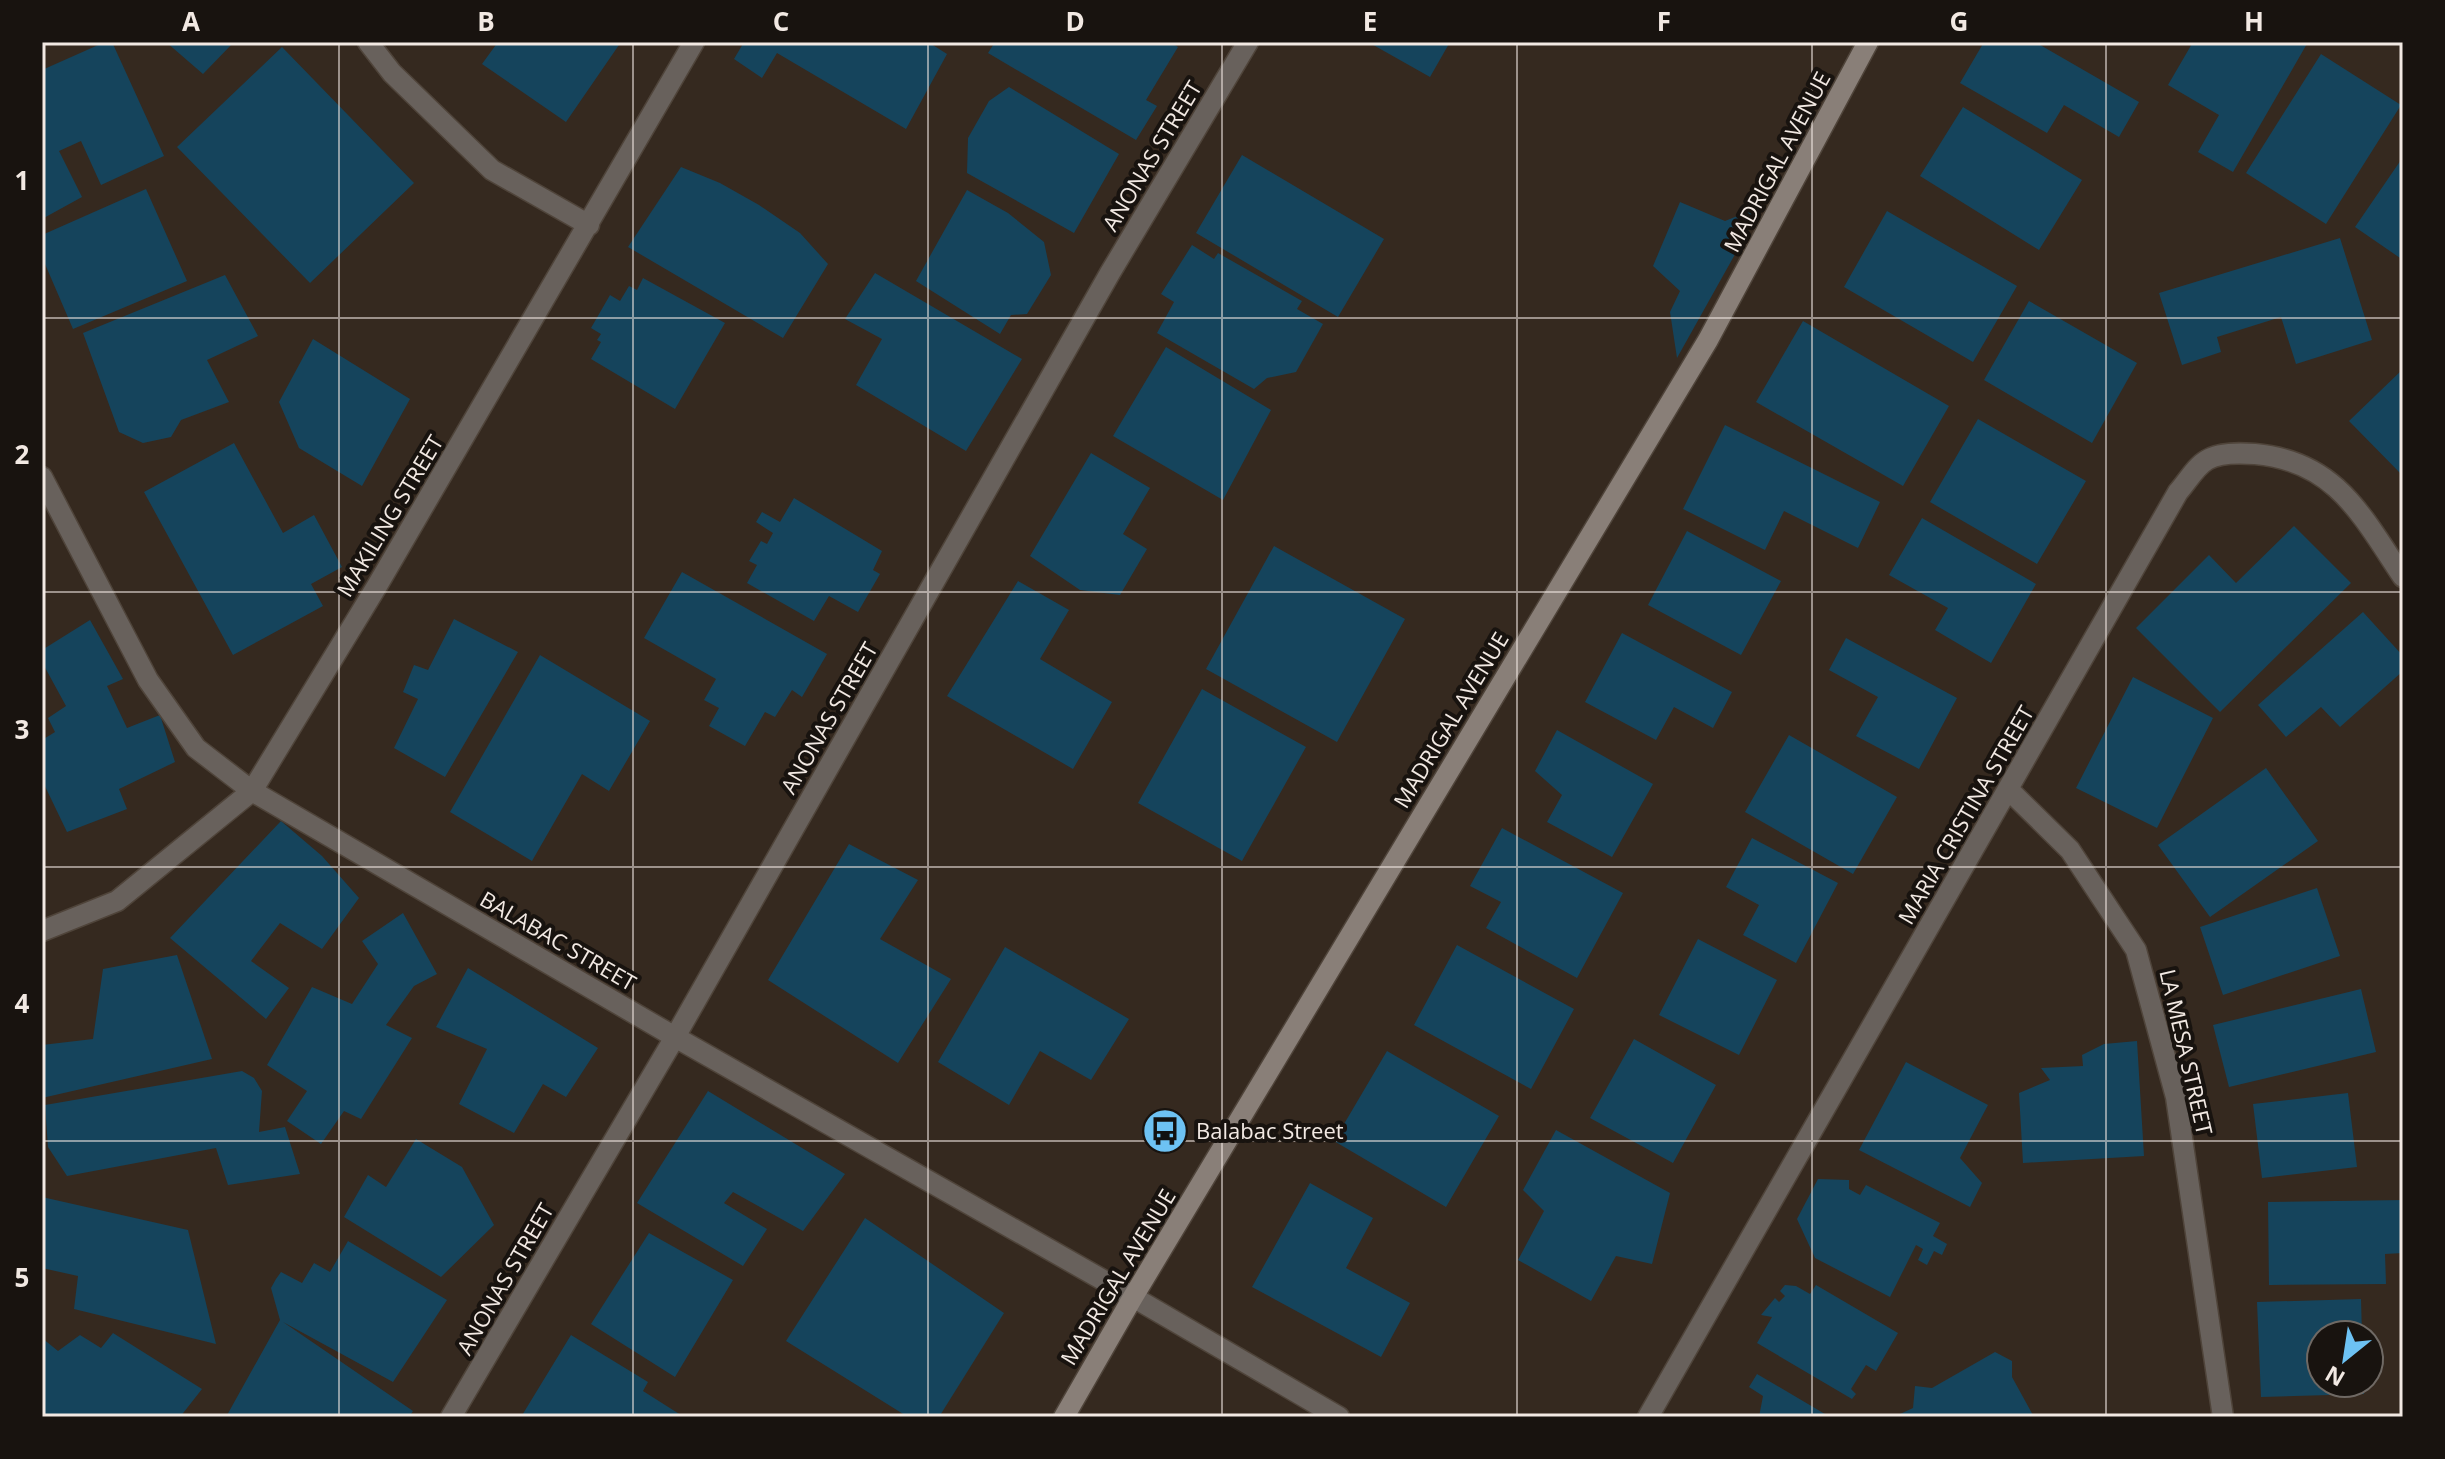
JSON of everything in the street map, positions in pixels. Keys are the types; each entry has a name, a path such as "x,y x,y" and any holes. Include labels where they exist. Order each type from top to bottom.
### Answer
{"street":[{"path":"368,42 392,73 492,170 589,225"},
{"name":"MAKILING STREET","path":"42,931 117,901 252,791 377,586 694,42"},
{"name":"ANONAS STREET","path":"451,1417 675,1037 1110,273 1248,42"},
{"name":"MADRIGAL AVENUE","path":"1064,1417 1708,340 1868,42"},
{"name":"MARIA CRISTINA STREET","path":"1648,1417 2178,492 2207,459 2237,452 2272,455 2314,469 2350,500 2403,577"},
{"name":"BALABAC STREET","path":"42,477 148,680 196,748 252,791 1339,1417"},
{"name":"LA MESA STREET","path":"2009,790 2070,850 2136,950 2176,1097 2223,1417"}],"building":[{"path":"105,42 112,42 164,156 101,185 81,141 59,151 82,197 42,219 42,70"},
{"path":"166,42 234,42 203,74"},
{"path":"498,42 621,42 566,122 482,64"},
{"path":"744,42 928,42 947,54 906,129 777,53 762,78 734,59"},
{"path":"995,42 1170,42 1178,47 1146,100 1157,106 1136,140 988,53"},
{"path":"1368,42 1450,42 1430,77"},
{"path":"1984,42 2035,42 2139,102 2119,137 2064,105 2047,133 1960,83"},
{"path":"2193,42 2308,42 2233,172 2198,152 2219,115 2168,85"},
{"path":"282,47 414,183 310,283 177,147"},
{"path":"2321,54 2401,105 2326,224 2246,173"},
{"path":"1009,87 1119,154 1074,233 967,173 968,138 989,101"},
{"path":"1963,107 2082,180 2039,250 1920,176"},
{"path":"1242,155 1384,239 1338,317 1196,233"},
{"path":"2403,157 2403,260 2355,227"},
{"path":"681,167 720,183 759,205 800,233 828,264 783,338 628,247"},
{"path":"146,189 187,281 73,329 42,257 42,235"},
{"path":"967,190 1008,213 1044,242 1051,275 1027,314 1011,315 1000,334 916,281"},
{"path":"1680,202 1725,221 1762,206 1677,358 1670,312 1680,291 1653,266"},
{"path":"1887,211 2017,286 1973,362 1844,287"},
{"path":"2340,238 2372,340 2296,364 2281,317 2217,337 2221,352 2182,365 2159,293"},
{"path":"1192,245 1214,259 1218,253 1302,301 1297,309 1323,324 1296,372 1267,378 1254,389 1157,333 1174,302 1161,294"},
{"path":"875,273 1022,359 966,451 856,385 882,339 845,319"},
{"path":"225,275 258,336 207,360 229,402 181,420 171,437 143,443 119,432 83,333"},
{"path":"643,278 725,323 675,409 591,359 601,342 597,340 601,334 591,328 610,295 620,301 629,286 637,290"},
{"path":"2029,301 2137,363 2092,443 1984,380"},
{"path":"1803,321 1949,406 1903,486 1756,402"},
{"path":"313,339 410,399 362,486 299,448 279,402"},
{"path":"1166,347 1271,410 1223,500 1113,436"},
{"path":"2403,369 2403,476 2349,421"},
{"path":"1978,419 2086,481 2037,564 1930,502"},
{"path":"1725,425 1880,502 1858,548 1784,511 1765,550 1683,509"},
{"path":"234,443 283,533 314,515 342,567 311,584 323,606 233,655 144,492"},
{"path":"1091,453 1150,488 1123,534 1147,549 1120,595 1080,590 1030,556"},
{"path":"794,498 882,551 873,570 880,574 858,612 829,596 814,621 747,583 757,565 749,561 761,541 767,544 773,533 756,522 762,512 780,522"},
{"path":"1922,518 2036,584 1991,663 1935,630 1948,608 1889,575"},
{"path":"2294,526 2351,583 2220,712 2136,628 2209,555 2236,583"},
{"path":"1687,531 1781,581 1741,655 1648,605"},
{"path":"1274,546 1405,619 1337,742 1206,669"},
{"path":"682,572 827,654 802,697 792,690 775,717 765,712 745,746 709,726 719,708 704,700 716,679 644,638"},
{"path":"1018,581 1069,610 1040,659 1112,702 1073,769 947,696"},
{"path":"2363,612 2403,656 2403,671 2340,727 2321,707 2286,737 2258,705"},
{"path":"454,619 518,652 445,777 394,748 418,699 403,692 414,665 428,670"},
{"path":"90,620 123,679 107,686 127,728 160,715 175,762 119,789 127,809 67,832 42,780 42,740 55,732 48,718 66,706 42,662 42,650"},
{"path":"1622,633 1732,692 1713,728 1674,707 1656,740 1585,702"},
{"path":"1846,638 1957,698 1919,769 1856,736 1878,697 1829,670"},
{"path":"540,655 650,721 609,791 582,774 532,861 450,812"},
{"path":"2133,677 2213,718 2157,828 2076,788"},
{"path":"1202,689 1306,747 1242,861 1138,803"},
{"path":"1557,730 1653,784 1612,857 1547,822 1562,795 1535,771"},
{"path":"1789,735 1897,797 1853,874 1745,812"},
{"path":"2266,768 2318,841 2210,917 2158,845"},
{"path":"281,821 322,856 359,898 322,949 280,923 251,961 289,988 266,1019 170,938"},
{"path":"1502,828 1623,893 1577,978 1486,928 1501,902 1470,886"},
{"path":"1752,838 1838,883 1796,963 1743,935 1759,905 1726,887"},
{"path":"849,844 918,880 880,939 951,979 898,1063 768,980"},
{"path":"2317,888 2340,956 2223,995 2200,927"},
{"path":"403,913 437,974 414,986 386,1025 412,1038 361,1119 344,1111 321,1144 287,1121 307,1091 267,1065 312,987 352,1004 378,964 362,941"},
{"path":"1698,939 1777,980 1739,1055 1659,1015"},
{"path":"1457,945 1574,1009 1531,1089 1414,1025"},
{"path":"1005,947 1129,1019 1091,1080 1040,1051 1009,1105 938,1062"},
{"path":"177,955 212,1059 42,1098 42,1045 93,1039 103,969"},
{"path":"468,968 598,1048 566,1097 543,1084 514,1133 459,1104 487,1049 436,1027"},
{"path":"2361,989 2376,1052 2229,1087 2213,1025"},
{"path":"1634,1039 1716,1085 1673,1163 1590,1118"},
{"path":"2137,1041 2144,1156 2023,1163 2019,1093 2050,1080 2041,1068 2083,1066 2082,1055 2104,1044"},
{"path":"1387,1051 1499,1116 1446,1207 1334,1141"},
{"path":"1906,1062 1988,1105 1960,1158 1982,1183 1970,1207 1859,1150"},
{"path":"242,1071 254,1078 262,1091 259,1132 285,1127 300,1174 228,1185 216,1148 67,1176 48,1147 45,1105"},
{"path":"708,1091 845,1174 803,1231 733,1192 724,1203 767,1229 743,1266 637,1203"},
{"path":"2348,1093 2357,1167 2262,1178 2253,1104"},
{"path":"1556,1130 1670,1193 1652,1264 1616,1256 1591,1301 1518,1260 1544,1211 1523,1190"},
{"path":"416,1139 462,1167 494,1225 441,1277 344,1217 368,1175 386,1187"},
{"path":"1818,1179 1849,1180 1849,1189 1860,1195 1866,1185 1940,1223 1933,1236 1947,1244 1942,1255 1934,1251 1927,1265 1918,1260 1923,1249 1916,1245 1890,1297 1815,1258 1797,1219"},
{"path":"1310,1183 1373,1218 1346,1268 1410,1303 1381,1357 1252,1287"},
{"path":"42,1197 188,1230 216,1344 74,1309 78,1276 42,1268"},
{"path":"2403,1200 2403,1253 2385,1254 2386,1284 2269,1285 2268,1202"},
{"path":"865,1218 1004,1313 939,1417 908,1417 786,1341"},
{"path":"649,1233 733,1280 675,1377 591,1324"},
{"path":"348,1241 447,1300 393,1382 283,1322 413,1411 409,1417 226,1417 280,1320 271,1288 276,1279 281,1272 302,1283 314,1263 330,1272"},
{"path":"1785,1285 1796,1286 1810,1294 1816,1285 1898,1333 1876,1371 1866,1365 1851,1389 1856,1394 1852,1399 1757,1343 1772,1317 1761,1315 1775,1298 1779,1302 1785,1296 1780,1291"},
{"path":"2361,1299 2362,1319 2305,1319 2305,1396 2261,1397 2257,1302"},
{"path":"113,1333 202,1389 180,1417 42,1417 42,1338 58,1351 80,1335 101,1348"},
{"path":"571,1335 648,1382 643,1391 684,1417 521,1417"},
{"path":"1995,1352 2012,1361 2012,1377 2034,1417 1905,1417 1900,1414 1913,1408 1915,1386 1932,1388"},
{"path":"1757,1374 1830,1417 1759,1417 1763,1396 1749,1387"}],"place":[{"name":"Balabac Street","path":"1165,1131"}]}
